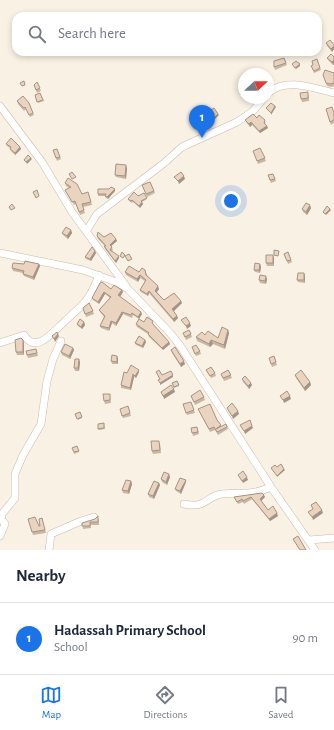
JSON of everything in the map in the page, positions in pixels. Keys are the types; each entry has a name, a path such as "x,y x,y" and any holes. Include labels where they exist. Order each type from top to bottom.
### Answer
{"street":[{"path":"274,89 286,84 334,93"},
{"path":"87,230 97,214 163,164 182,147 237,122 252,112 259,104"},
{"path":"0,106 42,162 67,204 128,289 171,334 181,347 271,487 315,550"},
{"path":"0,253 83,270 99,275 128,289"},
{"path":"0,343 24,336 27,341 31,343 48,338 82,306 91,293 99,275"},
{"path":"0,536 5,524 1,519 2,514 14,498 15,474 23,456 41,424 47,381 53,359 61,341"},
{"path":"184,504 200,505 221,494 258,493 271,487"},
{"path":"49,550 51,534 81,521 94,518"},
{"path":"308,540 334,538"}],"building":[{"path":"330,40 334,45 331,49 326,43"},
{"path":"331,54 334,57 332,62 327,58"},
{"path":"284,58 286,63 274,67 274,61"},
{"path":"317,59 320,68 314,71 311,66 313,65 312,61"},
{"path":"296,61 300,64 295,68 292,64"},
{"path":"325,70 334,73 334,83 326,83 323,75"},
{"path":"24,81 25,85 22,86 20,83"},
{"path":"37,82 40,88 36,90 34,85"},
{"path":"308,92 308,98 301,99 300,93"},
{"path":"40,93 43,100 37,102 35,95"},
{"path":"23,96 29,103 33,113 29,115 25,107 24,108 17,101"},
{"path":"270,104 275,106 271,113 266,108"},
{"path":"332,107 334,120 330,122 326,109"},
{"path":"214,108 218,114 214,118 209,111"},
{"path":"253,114 257,118 259,115 265,120 264,123 267,126 259,131 251,122 249,124 245,120"},
{"path":"11,138 20,147 15,153 10,149 11,147 6,144"},
{"path":"260,148 265,158 257,161 253,151"},
{"path":"57,149 60,157 56,158 53,150"},
{"path":"28,155 31,158 26,162 24,160"},
{"path":"116,164 126,165 125,176 115,175"},
{"path":"72,172 76,177 72,179 69,174"},
{"path":"181,172 184,176 178,181 174,177"},
{"path":"273,174 275,179 270,180 268,175"},
{"path":"68,178 77,184 82,194 88,192 91,202 82,204 84,210 79,212 75,201 72,202 65,190 71,187 65,183"},
{"path":"150,182 154,191 146,194 142,185"},
{"path":"111,187 115,189 107,197 105,196 106,194 98,194 98,189 109,189"},
{"path":"37,190 39,196 36,198 33,192"},
{"path":"134,192 138,196 144,193 147,198 141,201 142,202 139,206 132,200 131,201 128,199"},
{"path":"306,203 310,205 306,212 302,209"},
{"path":"12,204 15,208 11,210 9,207"},
{"path":"327,206 330,209 325,214 323,212"},
{"path":"66,227 71,230 67,236 62,233"},
{"path":"98,232 104,237 111,233 116,239 110,245 112,247 110,250 119,256 115,261 104,246 106,246 97,236"},
{"path":"92,247 95,251 90,259 85,257"},
{"path":"274,250 279,251 278,256 274,255"},
{"path":"122,252 125,255 123,258 120,256"},
{"path":"288,252 291,260 287,261 284,254"},
{"path":"129,254 132,259 128,261 125,256"},
{"path":"266,255 273,255 273,263 266,263"},
{"path":"25,261 39,264 33,277 23,274 24,271 12,268 13,263 24,264"},
{"path":"255,263 260,264 259,270 254,270"},
{"path":"129,266 139,272 142,268 145,270 146,275 158,286 155,291 164,300 174,293 181,301 172,309 177,316 173,319 149,291 147,294 140,290 146,280 140,275 137,279 125,272"},
{"path":"298,273 304,273 304,280 297,280"},
{"path":"260,275 266,276 265,281 259,280"},
{"path":"102,282 111,289 114,285 122,290 118,295 141,312 138,317 132,313 131,315 122,312 116,323 111,321 109,328 100,326 105,316 99,310 111,297 104,292 98,302 92,298"},
{"path":"89,303 93,311 85,314 83,308"},
{"path":"147,317 153,321 152,323 169,342 162,348 148,334 149,333 136,324 139,319 144,322"},
{"path":"186,317 190,323 186,326 181,320"},
{"path":"80,319 84,322 81,327 77,324"},
{"path":"222,327 228,330 224,345 211,340 209,344 196,337 202,332 205,335 208,331 218,338"},
{"path":"189,330 191,334 185,337 183,333"},
{"path":"57,332 58,334 54,339 52,336"},
{"path":"139,336 145,340 142,346 135,343"},
{"path":"21,338 23,340 23,352 16,352 15,340"},
{"path":"65,344 73,348 69,356 61,352"},
{"path":"196,345 200,351 195,354 192,347"},
{"path":"175,347 184,361 180,364 171,350"},
{"path":"36,349 37,353 27,355 26,351"},
{"path":"112,355 117,356 117,362 111,361"},
{"path":"274,356 276,362 271,364 269,358"},
{"path":"75,359 79,359 78,368 74,368"},
{"path":"131,365 139,370 135,376 133,374 130,388 121,385 124,372 127,373"},
{"path":"211,367 215,373 210,376 206,370"},
{"path":"159,370 162,375 171,371 173,375 160,383 158,380 160,379 156,372"},
{"path":"228,370 231,375 223,378 221,374"},
{"path":"301,370 310,382 304,388 295,375"},
{"path":"245,376 251,383 248,386 242,379"},
{"path":"177,381 179,385 174,387 172,383"},
{"path":"171,385 174,389 163,396 161,392"},
{"path":"200,390 204,397 194,402 191,396"},
{"path":"287,391 290,396 283,400 280,396"},
{"path":"103,394 110,394 110,400 104,401"},
{"path":"191,402 194,410 186,413 183,404"},
{"path":"232,403 238,411 232,416 227,408"},
{"path":"210,404 217,420 221,425 216,429 226,424 227,427 217,432 214,427 209,429 198,409"},
{"path":"128,406 130,413 122,416 120,409"},
{"path":"80,412 82,417 77,419 75,414"},
{"path":"250,420 252,426 244,431 240,425"},
{"path":"104,423 104,428 98,429 98,424"},
{"path":"197,427 198,432 192,433 191,428"},
{"path":"151,441 159,441 160,450 152,451"},
{"path":"77,446 79,451 74,452 72,448"},
{"path":"281,464 284,469 277,476 271,468 275,465 277,467"},
{"path":"243,471 247,477 242,481 238,475"},
{"path":"164,472 169,474 166,482 161,479"},
{"path":"180,478 186,480 180,491 175,489"},
{"path":"126,480 131,481 128,491 122,490"},
{"path":"154,481 159,483 153,496 148,494"},
{"path":"262,493 264,495 260,499 268,510 273,506 277,513 269,519 251,497 237,502 234,497"},
{"path":"316,502 322,510 312,517 308,512 313,509 311,505"},
{"path":"98,516 98,522 90,522 90,526 82,526 82,523 95,519"},
{"path":"35,517 39,526 39,519 42,518 45,530 32,532 28,519"},
{"path":"298,536 306,550 300,550 293,539"}],"place":[{"name":"Hadassah Primary School","path":"202,138"}]}
